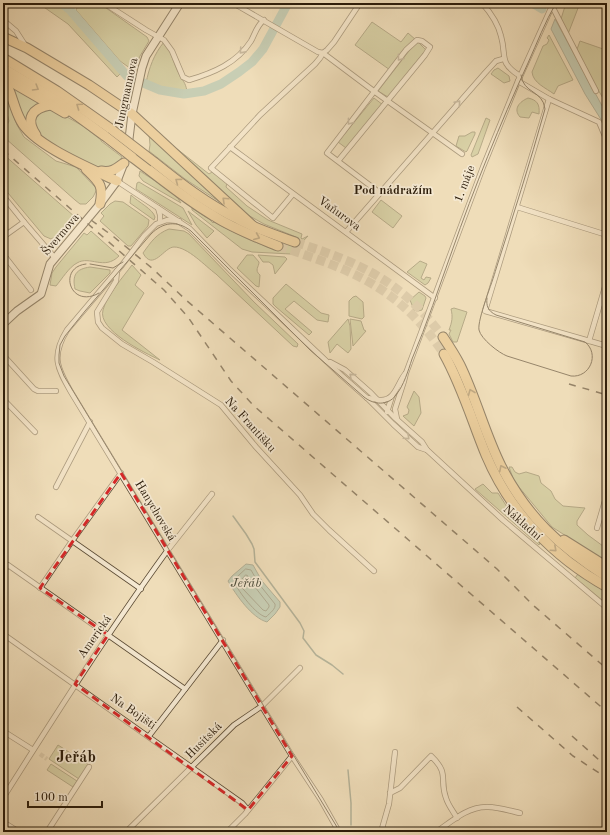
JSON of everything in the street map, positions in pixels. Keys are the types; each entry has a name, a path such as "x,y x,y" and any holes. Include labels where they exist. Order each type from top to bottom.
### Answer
{"highway":[{"path":"3,36 27,48 89,85 132,114 254,227"},
{"path":"3,58 57,91 215,217 278,246"},
{"path":"3,68 53,98 96,129"},
{"path":"3,78 96,129 108,132"},
{"path":"3,78 7,84 20,121 29,132 43,143 81,164 117,181"},
{"path":"43,143 32,128 31,117 36,109 42,106 50,105"},
{"path":"81,164 107,172 116,169 124,163"},
{"path":"81,164 98,181 102,188 103,193 100,204"},
{"path":"151,165 234,218 295,242"},
{"path":"443,337 460,366 501,466 527,508 547,531 565,548 607,577"},
{"path":"444,354 458,381 495,472 518,510 537,533 555,551 586,574 607,587"},
{"path":"527,508 567,543 607,567"}],"street":[{"path":"104,3 168,43 183,76 190,80 216,71 238,56 250,42 260,23 264,20"},
{"name":"Jungmannova","path":"128,150 132,114 146,56 180,3"},
{"path":"233,3 318,52 323,53 462,154"},
{"path":"293,194 273,218 211,168 260,115 315,64 323,53 328,50 360,3"},
{"path":"482,3 490,12 499,29 502,42 503,59 508,67 520,76"},
{"path":"546,3 552,6 596,91"},
{"name":"1. máje","path":"397,420 395,412 396,406 406,373 435,298 463,218 520,76 552,6"},
{"path":"3,20 16,31 27,48"},
{"path":"338,161 425,55 430,47 422,41 417,40 406,50 375,92 326,153 380,193"},
{"path":"346,232 485,73 496,61 503,59"},
{"path":"518,81 549,99 598,122 607,141"},
{"path":"549,99 485,311 607,346"},
{"name":"Vaňurova","path":"230,147 435,298"},
{"name":"Švermova","path":"3,324 17,311 41,294 47,271 55,258 117,181 128,150"},
{"path":"117,181 190,229 234,274 326,360"},
{"path":"3,196 55,258"},
{"path":"158,208 160,222 167,220 179,221"},
{"path":"517,208 607,235"},
{"path":"3,237 24,222"},
{"name":"Hanychovská","path":"160,222 144,236 63,337 59,350 58,364 60,372 292,756 321,800 339,832"},
{"path":"3,254 31,290"},
{"name":"Na Františku","path":"117,271 116,281 97,312 98,322 102,328 122,344 221,405 256,447 300,495 313,514 374,571"},
{"path":"589,341 607,280"},
{"path":"3,355 34,390 56,391"},
{"name":"Nákladní","path":"326,360 340,375 367,398 389,421 418,447 427,450"},
{"name":"Nákladní","path":"326,360 345,370 377,398 387,411 422,442 427,450 503,520 607,608"},
{"name":"1. máje","path":"387,411 393,394 406,373"},
{"name":"1. máje","path":"367,398 388,398 393,394"},
{"path":"3,399 35,432"},
{"path":"378,410 387,411 396,406"},
{"path":"387,411 387,418 389,421"},
{"path":"56,487 90,422"},
{"path":"40,588 121,474"},
{"name":"Americká","path":"3,798 75,684 108,635 168,551 212,494"},
{"path":"596,528 607,494"},
{"path":"38,517 141,589"},
{"path":"3,572 8,565 185,689"},
{"name":"Na Bojišti","path":"3,634 193,767 242,803 248,810"},
{"path":"149,736 223,640"},
{"name":"Husitská","path":"126,832 234,725 262,706 300,668"},
{"path":"3,731 33,750"},
{"path":"381,832 389,804 395,752"},
{"path":"227,832 248,810 292,756"},
{"path":"390,793 400,788 431,756 441,768 444,778 446,799 457,818"},
{"path":"47,832 89,767"},
{"path":"436,832 472,810 487,806 520,813"},
{"path":"3,822 19,832"}],"highlighted area":[{"path":"121,473 292,756 248,810 75,684 108,635 40,588"}],"green space":[{"path":"38,3 67,3 67,11 121,73 117,77 68,24"},
{"path":"74,3 99,3 147,37 149,41 140,56 134,71 120,61 76,10 77,8"},
{"path":"566,3 580,3 568,34 561,19"},
{"path":"372,22 401,42 408,33 416,40 390,70 355,45"},
{"path":"549,35 573,80 558,86 554,94 537,82 532,72 543,46 547,44 549,40 547,38"},
{"path":"580,41 606,50 607,49 607,105 576,52"},
{"path":"164,42 169,50 180,77 185,83 187,91 176,91 156,87 146,83 152,61"},
{"path":"418,42 426,50 388,97 378,91 409,51"},
{"path":"498,68 509,76 510,81 504,83 491,74"},
{"path":"3,87 17,125 24,137 56,161 76,167 97,189 93,197 86,204 80,204 75,200 5,138 4,131 9,121 6,110 3,107"},
{"path":"15,88 39,103 33,107 30,112 26,125 14,92"},
{"path":"374,98 383,105 346,148 338,142"},
{"path":"528,98 537,103 539,114 532,112 529,118 520,117 517,111 518,106"},
{"path":"53,109 83,126 122,157 118,164 103,169 91,165 46,141 37,133 34,119 38,112"},
{"path":"486,118 490,120 478,154 472,157 471,155"},
{"path":"475,132 475,134 466,152 456,146 459,136 465,136"},
{"path":"149,134 229,208 185,179 149,151"},
{"path":"158,134 209,174 212,172 227,183 226,187 247,206 268,220 302,234 302,239 308,236 291,254 252,252 242,249 192,210 192,208 213,223 214,222 250,240 276,250 280,241 294,245 296,237 264,224 246,214"},
{"path":"3,154 75,217 65,232 51,239 44,236 3,187"},
{"path":"140,171 174,194 181,203 143,181 139,176"},
{"path":"139,182 183,208 192,225 136,189 137,183"},
{"path":"131,195 154,214 154,220 130,203"},
{"path":"381,200 402,216 393,228 372,212"},
{"path":"115,201 123,202 149,220 148,226 131,246 128,246 100,221 104,216 101,213"},
{"path":"188,211 214,231 207,238 196,225"},
{"path":"169,229 184,231 189,234 254,302 298,344 297,347 293,346 216,274 191,253 174,247 170,248 155,259 151,260 147,258 143,253 149,245 157,236"},
{"path":"91,231 119,256 113,260 103,263 82,261 77,263 68,270 56,286 50,285 52,273 56,267 84,233 87,235"},
{"path":"247,255 253,255 259,262 257,270 260,275 259,287 256,286 237,268"},
{"path":"258,255 285,257 287,259 275,274 273,265 269,262 263,262"},
{"path":"420,261 427,264 421,278 424,280 426,277 431,278 425,285 407,272"},
{"path":"132,265 141,275 135,285 144,293 122,330 160,360 114,333 103,318 103,310 108,298"},
{"path":"90,267 110,270 110,273 90,293 75,289 74,280 78,271"},
{"path":"286,284 321,313 329,315 328,322 317,320 294,301 285,309 312,332 309,335 276,307 273,304 273,298"},
{"path":"419,292 426,298 422,310 418,311 414,310 410,300"},
{"path":"356,296 363,302 364,317 362,319 349,316 349,301"},
{"path":"454,308 467,312 457,342 453,342 449,334 452,320 451,309"},
{"path":"348,319 350,326 351,349 348,353 337,344 330,353 328,342"},
{"path":"350,319 361,321 364,330 366,331 353,346"},
{"path":"414,391 419,397 421,413 414,426 403,416 408,414 409,410 407,407"},
{"path":"509,467 512,467 515,472 519,474 526,472 539,476 541,483 551,491 555,499 563,506 585,508 577,521 577,525 607,549 607,562 552,527 514,481"},
{"path":"483,484 492,493 498,493 509,510 539,541 539,545 475,489"},
{"path":"578,574 607,593 607,604 575,578"},
{"path":"58,745 89,765 79,779 49,759"},
{"path":"51,764 77,781 73,787 47,770"}],"water":[{"path":"555,19 607,115 607,129 585,94 551,29"},
{"name":"Jeřáb","path":"246,564 253,565 262,581 280,602 280,607 267,622 261,620 250,611 235,593 228,581"}],"waterway":[{"path":"61,3 70,10 127,76 160,90 184,94 204,91 221,84 252,62 263,49 288,3"},
{"path":"532,3 542,9"},
{"path":"233,516 252,544 255,562 300,623 304,631 303,638 316,655 343,674"},
{"path":"348,770 351,825"}],"tunnel":[{"path":"295,242 340,258 378,276 395,287 411,301 427,317 443,337"},
{"path":"278,246 329,263 372,284 391,296 427,331 444,354"},
{"path":"40,754 47,759"}],"tram line":[{"path":"340,832 64,376 59,363 60,345 65,336 85,311 151,234 160,227 175,224 186,227 191,231 310,350 364,397 376,403 385,403 393,399 406,378 469,204 497,133 541,33 556,3"},
{"path":"487,298 488,308 496,315 585,342 592,353 591,364 588,369 578,376 571,376 507,356 491,345 480,334 479,330 480,318 545,109 541,98 525,86 521,75"},
{"path":"90,264 113,268 123,262"},
{"path":"86,264 77,267 72,272 70,279 71,286 74,292 81,296 89,297 99,293"}],"railway":[{"path":"3,150 164,290 188,317 231,381 254,406 607,712"},
{"path":"91,220 153,269 186,300 497,569 534,606 607,669"},
{"path":"569,384 607,395"},
{"path":"517,707 573,756 607,778"},
{"path":"572,736 607,767"}],"district":[{"name":"Pod nádražím","path":"393,190"},
{"name":"Jeřáb","path":"76,758"}]}
